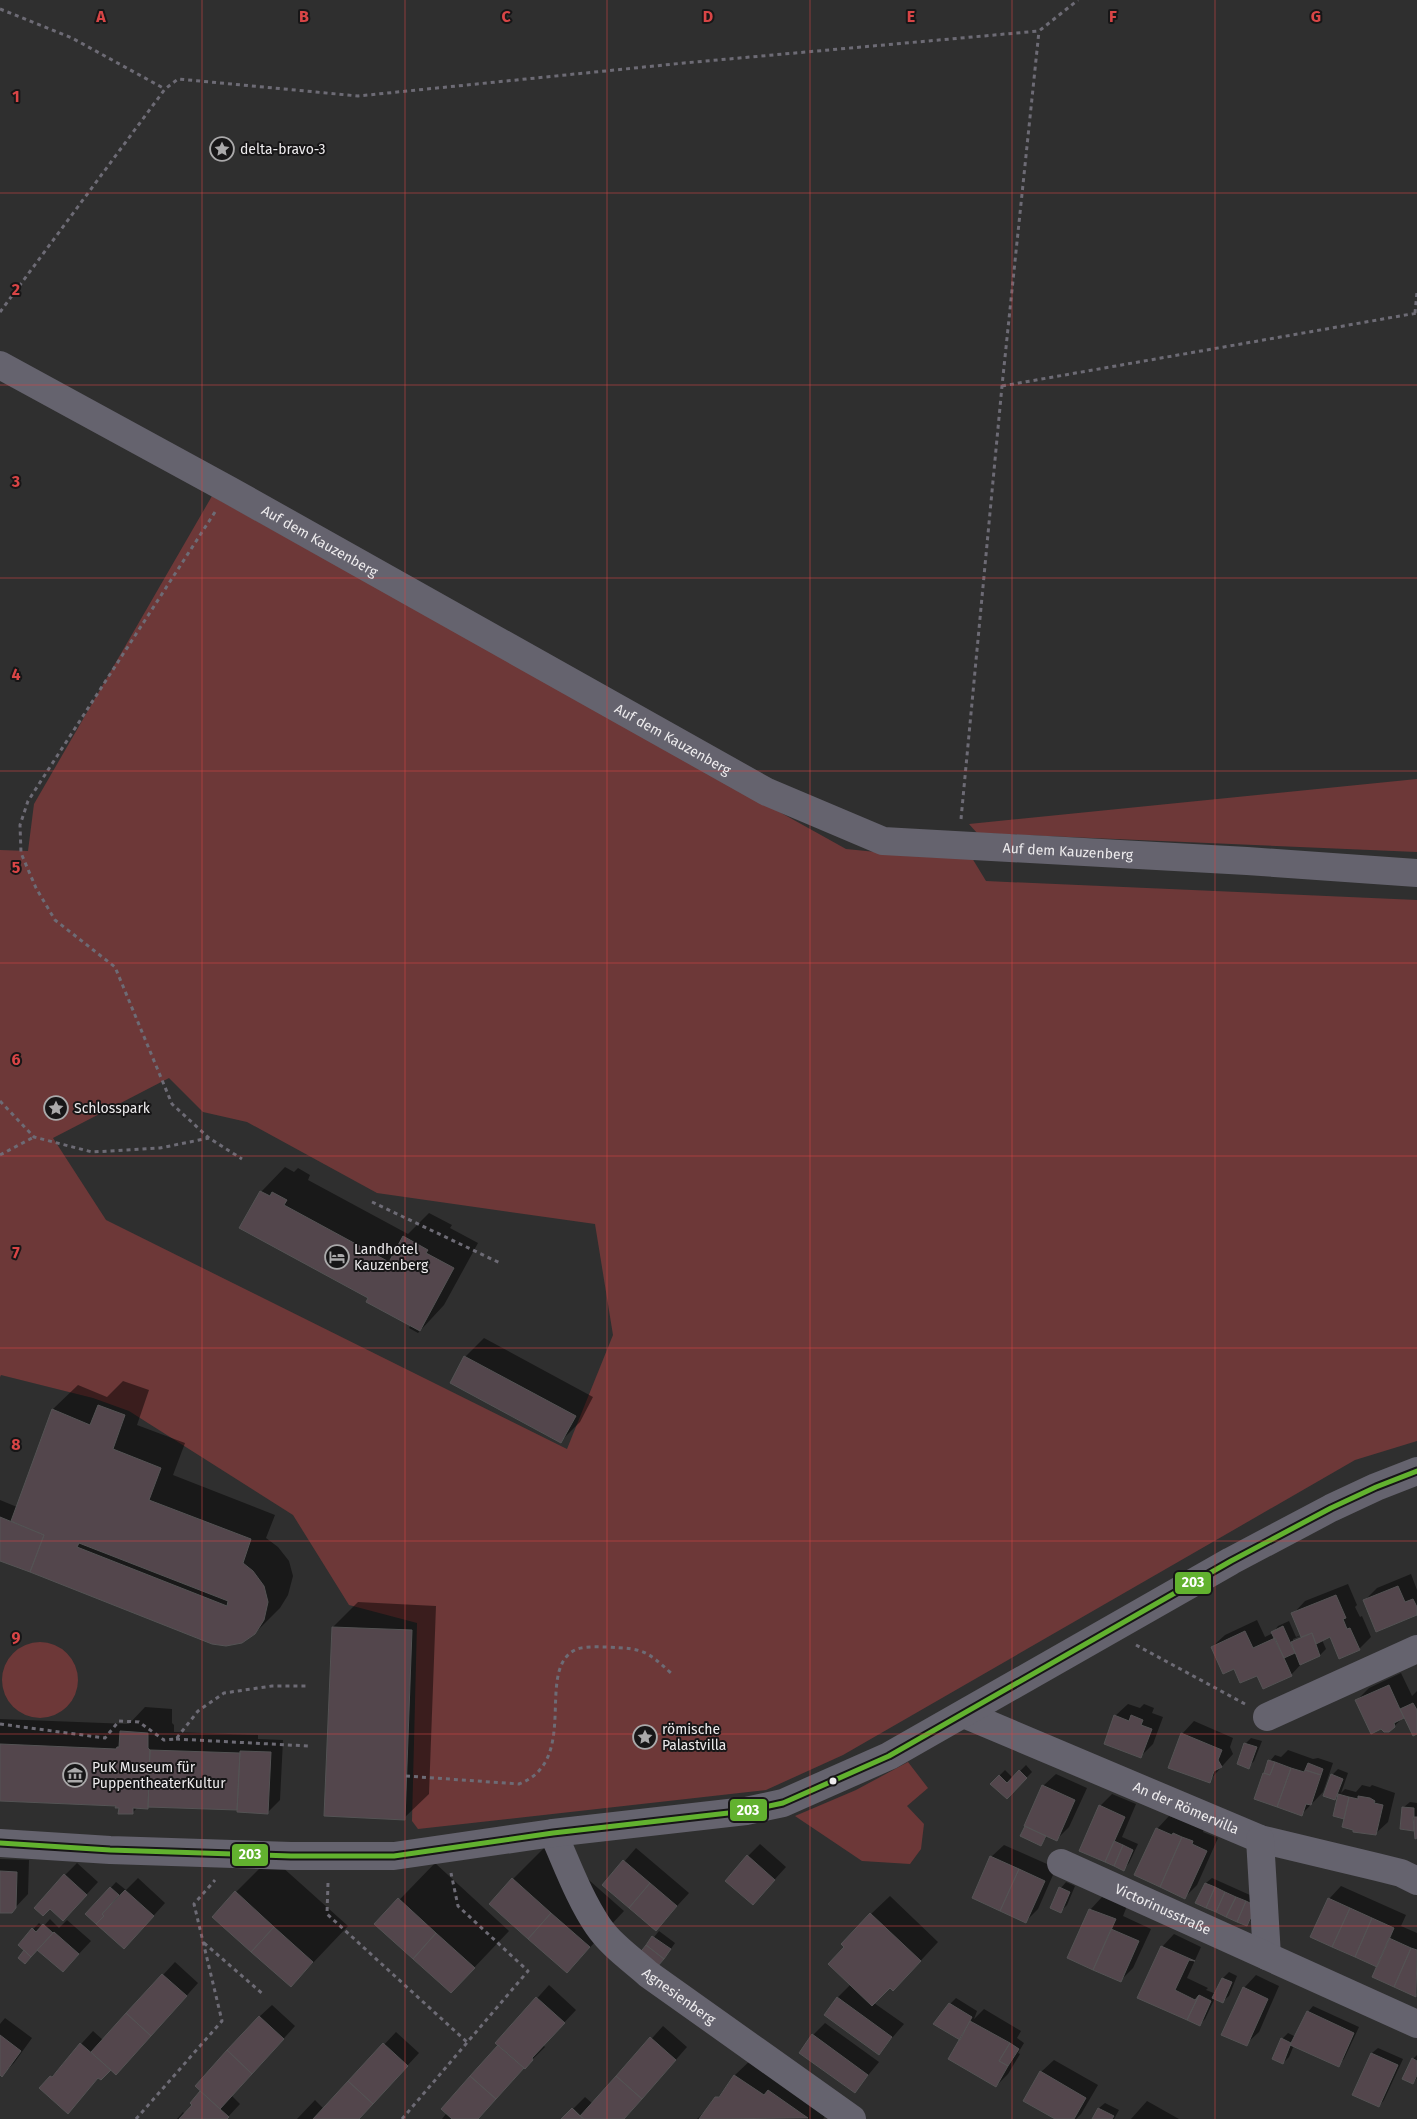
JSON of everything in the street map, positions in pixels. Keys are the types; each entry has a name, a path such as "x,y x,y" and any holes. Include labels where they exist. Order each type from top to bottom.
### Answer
{"street":[{"name":"Auf dem Kauzenberg","path":"0,365 230,490 767,792 883,842 1247,861 1417,873"},
{"path":"0,1842 110,1850 236,1855 394,1856 553,1833 727,1813 783,1803 889,1756 1231,1561 1331,1508 1376,1486 1417,1472"},
{"path":"1267,1717 1417,1649"},
{"name":"An der Römervilla","path":"964,1714 1260,1839 1412,1874"},
{"name":"Agnesienberg","path":"553,1833 583,1900 599,1927 621,1951 648,1974 852,2119"},
{"path":"1260,1839 1267,1956"},
{"name":"Victorinusstraße","path":"1061,1862 1417,2024"}],"path":[{"path":"0,312 165,89 178,79 358,96 684,63 1039,31 1078,0"},
{"path":"0,9 72,38 165,89"},
{"path":"959,847 1002,386 1039,31"},
{"path":"1002,386 1416,313 1417,292"},
{"path":"230,490 28,801 20,825 20,853 36,888 56,920 115,967 172,1104 208,1138 242,1158"},
{"path":"0,1102 34,1137 92,1152 160,1148 208,1138"},
{"path":"0,1107 6,1108"},
{"path":"0,1155 34,1137"},
{"path":"372,1202 500,1263"},
{"path":"1116,1627 1130,1642 1267,1717"},
{"path":"406,1776 519,1784 531,1779 541,1770 552,1751 559,1673 563,1660 578,1649 595,1647 630,1648 648,1652 672,1674"},
{"path":"176,1739 198,1711 224,1693 272,1686 309,1686"},
{"path":"0,1724 105,1738 119,1721 139,1722 164,1740 308,1746"},
{"path":"402,2119 528,1971 458,1906 445,1848"},
{"path":"136,2119 222,2021 194,1904 236,1855"},
{"path":"328,1856 328,1914 468,2043"},
{"path":"203,1942 264,1996"}],"shaded area":[{"path":"212,496 846,849 927,857 972,858 986,881 1417,900 1417,1441 1355,1460 843,1755 766,1790 418,1829 412,1821 417,1623 349,1605 293,1515 129,1411 93,1398 1,1375 0,1377 0,850 28,851 34,804","holes":["169,1078 203,1112 247,1122 377,1193 595,1224 613,1335 567,1449 106,1220 53,1138"]},
{"path":"1417,779 1417,852 977,833 969,824"},
{"path":"48,1642 61,1648 72,1659 78,1672 76,1695 61,1712 48,1718 32,1718 19,1712 4,1695 2,1672 8,1659 25,1644"},
{"path":"908,1762 928,1788 907,1806 924,1824 921,1849 910,1864 862,1861 795,1816 856,1790"}],"building":[{"name":"Landhotel Kauzenberg","path":"260,1191 270,1196 272,1192 287,1200 284,1205 389,1262 403,1236 428,1250 426,1253 454,1268 420,1331 366,1302 368,1298 239,1228"},
{"path":"464,1356 576,1416 561,1443 450,1383"},
{"path":"98,1405 125,1415 113,1449 161,1468 149,1500 251,1539 243,1563 253,1571 264,1586 268,1602 264,1620 255,1634 242,1643 226,1646 212,1644 30,1572 44,1535 11,1521 52,1409 90,1425","holes":["79,1543 228,1601 227,1606 77,1547"]},
{"path":"0,1517 44,1535 30,1572 0,1561"},
{"path":"1398,1586 1405,1602 1413,1599 1417,1607 1417,1615 1376,1632 1363,1600"},
{"path":"1336,1595 1346,1618 1343,1619 1347,1629 1350,1628 1360,1650 1339,1659 1330,1637 1316,1644 1312,1633 1301,1637 1291,1613"},
{"path":"1283,1626 1295,1653 1284,1658 1271,1632"},
{"path":"332,1627 412,1630 405,1820 324,1816"},
{"path":"1245,1631 1253,1648 1275,1638 1292,1676 1263,1689 1257,1676 1240,1683 1234,1669 1223,1674 1211,1647"},
{"path":"1312,1633 1320,1656 1300,1665 1291,1642"},
{"path":"1389,1685 1404,1718 1394,1723 1395,1727 1389,1732 1384,1732 1381,1729 1371,1734 1355,1700"},
{"path":"1413,1703 1417,1710 1417,1734 1413,1736 1400,1709"},
{"path":"1114,1715 1129,1721 1131,1715 1143,1720 1141,1725 1152,1729 1141,1758 1104,1744"},
{"name":"PuK Museum für PuppentheaterKultur","path":"120,1731 148,1733 148,1748 150,1750 148,1809 133,1808 133,1814 118,1814 119,1808 115,1808 116,1806 0,1801 0,1744 116,1749 119,1747"},
{"path":"1181,1733 1222,1750 1218,1760 1222,1767 1214,1771 1210,1783 1168,1768"},
{"path":"1244,1743 1257,1747 1249,1769 1237,1764"},
{"path":"150,1750 240,1753 237,1810 148,1807"},
{"path":"240,1751 271,1752 268,1814 237,1812"},
{"path":"1268,1760 1275,1762 1270,1775 1264,1773"},
{"path":"1275,1762 1291,1768 1277,1807 1254,1799 1263,1773 1270,1775"},
{"path":"1308,1763 1323,1769 1321,1775 1305,1770"},
{"path":"1291,1768 1321,1775 1311,1805 1306,1804 1302,1816 1277,1807"},
{"path":"1019,1770 1027,1778 1007,1799 990,1784 999,1775 1007,1783"},
{"path":"1331,1774 1343,1779 1335,1800 1323,1796"},
{"path":"1042,1785 1075,1800 1057,1841 1024,1826"},
{"path":"1338,1794 1349,1797 1344,1819 1333,1816"},
{"path":"1358,1796 1370,1798 1375,1801 1374,1803 1383,1805 1376,1835 1353,1832 1353,1830 1342,1827 1349,1797 1358,1799"},
{"path":"1099,1805 1125,1817 1105,1862 1079,1851"},
{"path":"1402,1807 1414,1808 1414,1831 1400,1829"},
{"path":"1413,1817 1417,1817 1417,1838 1415,1839"},
{"path":"1025,1826 1046,1836 1041,1846 1020,1836"},
{"path":"1156,1828 1182,1837 1160,1887 1134,1875"},
{"path":"1182,1837 1193,1841 1192,1844 1207,1851 1185,1899 1160,1887"},
{"path":"1114,1841 1123,1845 1114,1866 1105,1862"},
{"path":"1123,1845 1133,1850 1124,1871 1114,1866"},
{"path":"747,1855 775,1880 753,1905 725,1881"},
{"path":"990,1856 1019,1869 1000,1911 972,1898"},
{"path":"623,1860 650,1883 629,1908 602,1885"},
{"path":"1019,1869 1045,1881 1026,1923 1000,1911"},
{"path":"0,1871 17,1872 16,1908 12,1913 0,1913"},
{"path":"64,1874 87,1895 63,1921 50,1909 43,1916 34,1908"},
{"path":"512,1878 551,1913 528,1939 489,1904"},
{"path":"650,1883 677,1906 656,1931 629,1908"},
{"path":"1205,1883 1215,1887 1206,1908 1195,1903"},
{"path":"110,1887 119,1895 102,1914 104,1916 96,1924 85,1914"},
{"path":"1059,1887 1070,1892 1061,1913 1050,1908"},
{"path":"1215,1887 1225,1892 1216,1912 1206,1908"},
{"path":"125,1890 154,1916 124,1949 96,1924 104,1916 102,1914"},
{"path":"235,1891 274,1927 251,1952 212,1917"},
{"path":"1225,1892 1236,1897 1226,1917 1216,1912"},
{"path":"1236,1897 1246,1901 1237,1922 1226,1917"},
{"path":"398,1898 436,1933 413,1959 374,1924"},
{"path":"1328,1898 1350,1908 1332,1947 1310,1937"},
{"path":"1246,1901 1256,1906 1247,1926 1237,1922"},
{"path":"1350,1908 1372,1918 1355,1957 1332,1947"},
{"path":"1089,1909 1116,1919 1093,1970 1067,1958"},
{"path":"551,1913 590,1947 567,1973 528,1939"},
{"path":"870,1913 921,1961 893,1991 890,1988 872,2006 828,1964 844,1947 841,1944"},
{"path":"1372,1918 1394,1928 1377,1967 1355,1957"},
{"path":"43,1924 53,1933 31,1957 18,1945 32,1928 36,1932"},
{"path":"274,1927 313,1962 291,1987 251,1952"},
{"path":"1111,1929 1139,1941 1121,1982 1093,1970"},
{"path":"54,1932 79,1954 63,1972 37,1950"},
{"path":"436,1933 475,1968 451,1993 413,1959"},
{"path":"652,1936 671,1949 664,1959 646,1945"},
{"path":"1389,1938 1411,1948 1394,1987 1372,1977"},
{"path":"646,1945 664,1959 657,1967 639,1954"},
{"path":"1161,1946 1195,1961 1189,1960 1175,1990 1195,2000 1199,1995 1187,2020 1137,1998"},
{"path":"1411,1948 1417,1950 1416,1997 1394,1987"},
{"path":"24,1950 31,1957 25,1964 18,1958"},
{"path":"162,1974 187,1996 151,2036 126,2013"},
{"path":"1222,1978 1232,1982 1223,2003 1212,1998"},
{"path":"1243,1987 1268,1999 1247,2046 1221,2035"},
{"path":"1199,1995 1211,2001 1200,2026 1187,2020"},
{"path":"536,1997 565,2023 532,2058 533,2060 525,2069 495,2043"},
{"path":"837,1997 892,2037 879,2055 824,2015"},
{"path":"949,2003 972,2017 960,2040 933,2024"},
{"path":"1307,2011 1354,2033 1339,2067 1290,2045"},
{"path":"126,2013 151,2036 116,2075 91,2052"},
{"path":"259,2016 284,2039 252,2074 227,2050"},
{"path":"970,2021 1010,2043 999,2061 1008,2066 996,2087 948,2059"},
{"path":"812,2034 868,2075 855,2093 799,2053"},
{"path":"0,2035 21,2051 2,2077 0,2075"},
{"path":"650,2037 676,2060 642,2099 616,2076"},
{"path":"1281,2038 1291,2043 1283,2064 1272,2059"},
{"path":"80,2043 111,2070 101,2080 98,2078 68,2114 39,2088 50,2076 52,2077"},
{"path":"383,2043 408,2066 373,2104 348,2081"},
{"path":"1010,2043 1019,2049 1008,2066 999,2061"},
{"path":"498,2045 524,2068 496,2099 470,2076"},
{"path":"227,2050 252,2074 220,2109 195,2086"},
{"path":"1371,2053 1398,2065 1379,2107 1352,2095"},
{"path":"1412,2058 1417,2061 1417,2075 1413,2084 1402,2079"},
{"path":"1040,2071 1086,2098 1074,2119 1055,2119 1023,2101"},
{"path":"734,2075 764,2095 768,2090 808,2118 699,2119 715,2097 719,2097"},
{"path":"470,2076 496,2099 478,2119 452,2119 441,2109"},
{"path":"616,2076 642,2099 624,2119 584,2119 580,2116"},
{"path":"348,2081 373,2104 359,2119 313,2119"},
{"path":"200,2091 229,2117 227,2119 179,2119 192,2105 190,2103"},
{"path":"572,2108 580,2116 584,2119 561,2119"},
{"path":"1098,2108 1114,2116 1112,2119 1092,2119"}],"transit line":[{"name":"203","path":"0,1843 110,1850 291,1856 394,1856 553,1833 746,1811 783,1803 889,1756 1231,1561 1331,1508 1376,1487 1417,1471"}],"place":[{"name":"delta-bravo-3","path":"222,149"},
{"name":"Schlosspark","path":"56,1108"},
{"name":"Landhotel Kauzenberg","path":"337,1257"},
{"name":"römische Palastvilla","path":"645,1737"},
{"name":"PuK Museum für PuppentheaterKultur","path":"75,1775"}]}
